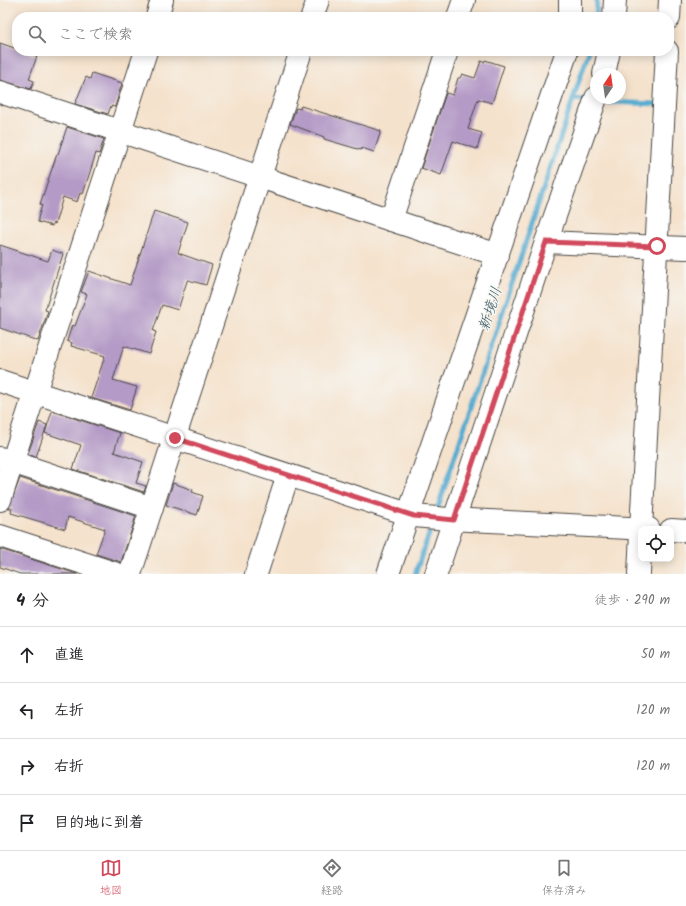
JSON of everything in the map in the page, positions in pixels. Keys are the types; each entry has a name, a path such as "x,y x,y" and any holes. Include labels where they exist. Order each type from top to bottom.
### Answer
{"street":[{"path":"158,12 162,0"},
{"path":"314,12 318,0"},
{"path":"460,12 464,0"},
{"path":"570,0 570,12"},
{"path":"614,12 615,0"},
{"path":"669,12 670,0"},
{"path":"0,500 6,460 35,392 144,56"},
{"path":"130,574 299,56"},
{"path":"391,220 445,56"},
{"path":"388,574 412,515 498,255 566,56"},
{"path":"605,68 608,56"},
{"path":"641,526 667,56"},
{"path":"0,92 498,255"},
{"path":"436,574 451,519 594,104"},
{"path":"546,242 686,248"},
{"path":"0,381 412,515 451,519 638,529"},
{"path":"6,460 152,508"},
{"path":"256,574 288,475"},
{"path":"674,530 686,531"},
{"path":"0,536 117,574"},
{"path":"639,574 640,562"}],"building":[{"path":"0,43 12,47 12,56 37,56 29,79 34,81 31,89 0,80"},
{"path":"485,60 504,66 492,103 478,99 468,129 482,133 477,149 453,141 441,175 421,168 446,93 453,95 458,78 460,78 462,74 475,78 481,61 484,62"},
{"path":"92,73 122,83 115,107 111,106 108,114 75,104 86,77 90,79"},
{"path":"301,106 381,131 374,152 362,148 361,150 324,139 324,137 290,124 296,108 300,109"},
{"path":"67,127 104,139 99,154 96,153 83,194 80,193 77,202 63,197 55,224 53,223 52,226 38,222 42,205 40,204"},
{"path":"154,211 188,222 178,253 212,265 206,285 187,281 178,310 162,305 153,331 156,332 149,354 124,346 113,380 137,387 130,410 91,398 105,356 71,346 72,343 67,341 72,325 75,326 87,294 81,292 89,271 130,285"},
{"path":"0,245 48,261 52,250 63,254 45,310 48,311 38,341 0,328"},
{"path":"52,411 120,433 114,452 143,462 136,483 146,486 144,492 73,469 81,445 45,433"},
{"path":"39,422 47,425 36,457 28,454"},
{"path":"20,478 136,516 121,562 96,554 105,529 68,517 65,529 11,513 12,508 9,508"},
{"path":"173,483 193,490 192,492 203,496 197,515 166,505"},
{"path":"0,549 77,574 20,574 0,567"}],"waterway":[{"name":"新境川","path":"596,12 597,0"},
{"name":"新境川","path":"436,513 587,56"},
{"path":"574,99 589,100"},
{"path":"626,103 657,104"},
{"name":"新境川","path":"415,574 433,523"}],"route":[{"path":"175,438 414,516 454,520 546,242 657,246"}]}
